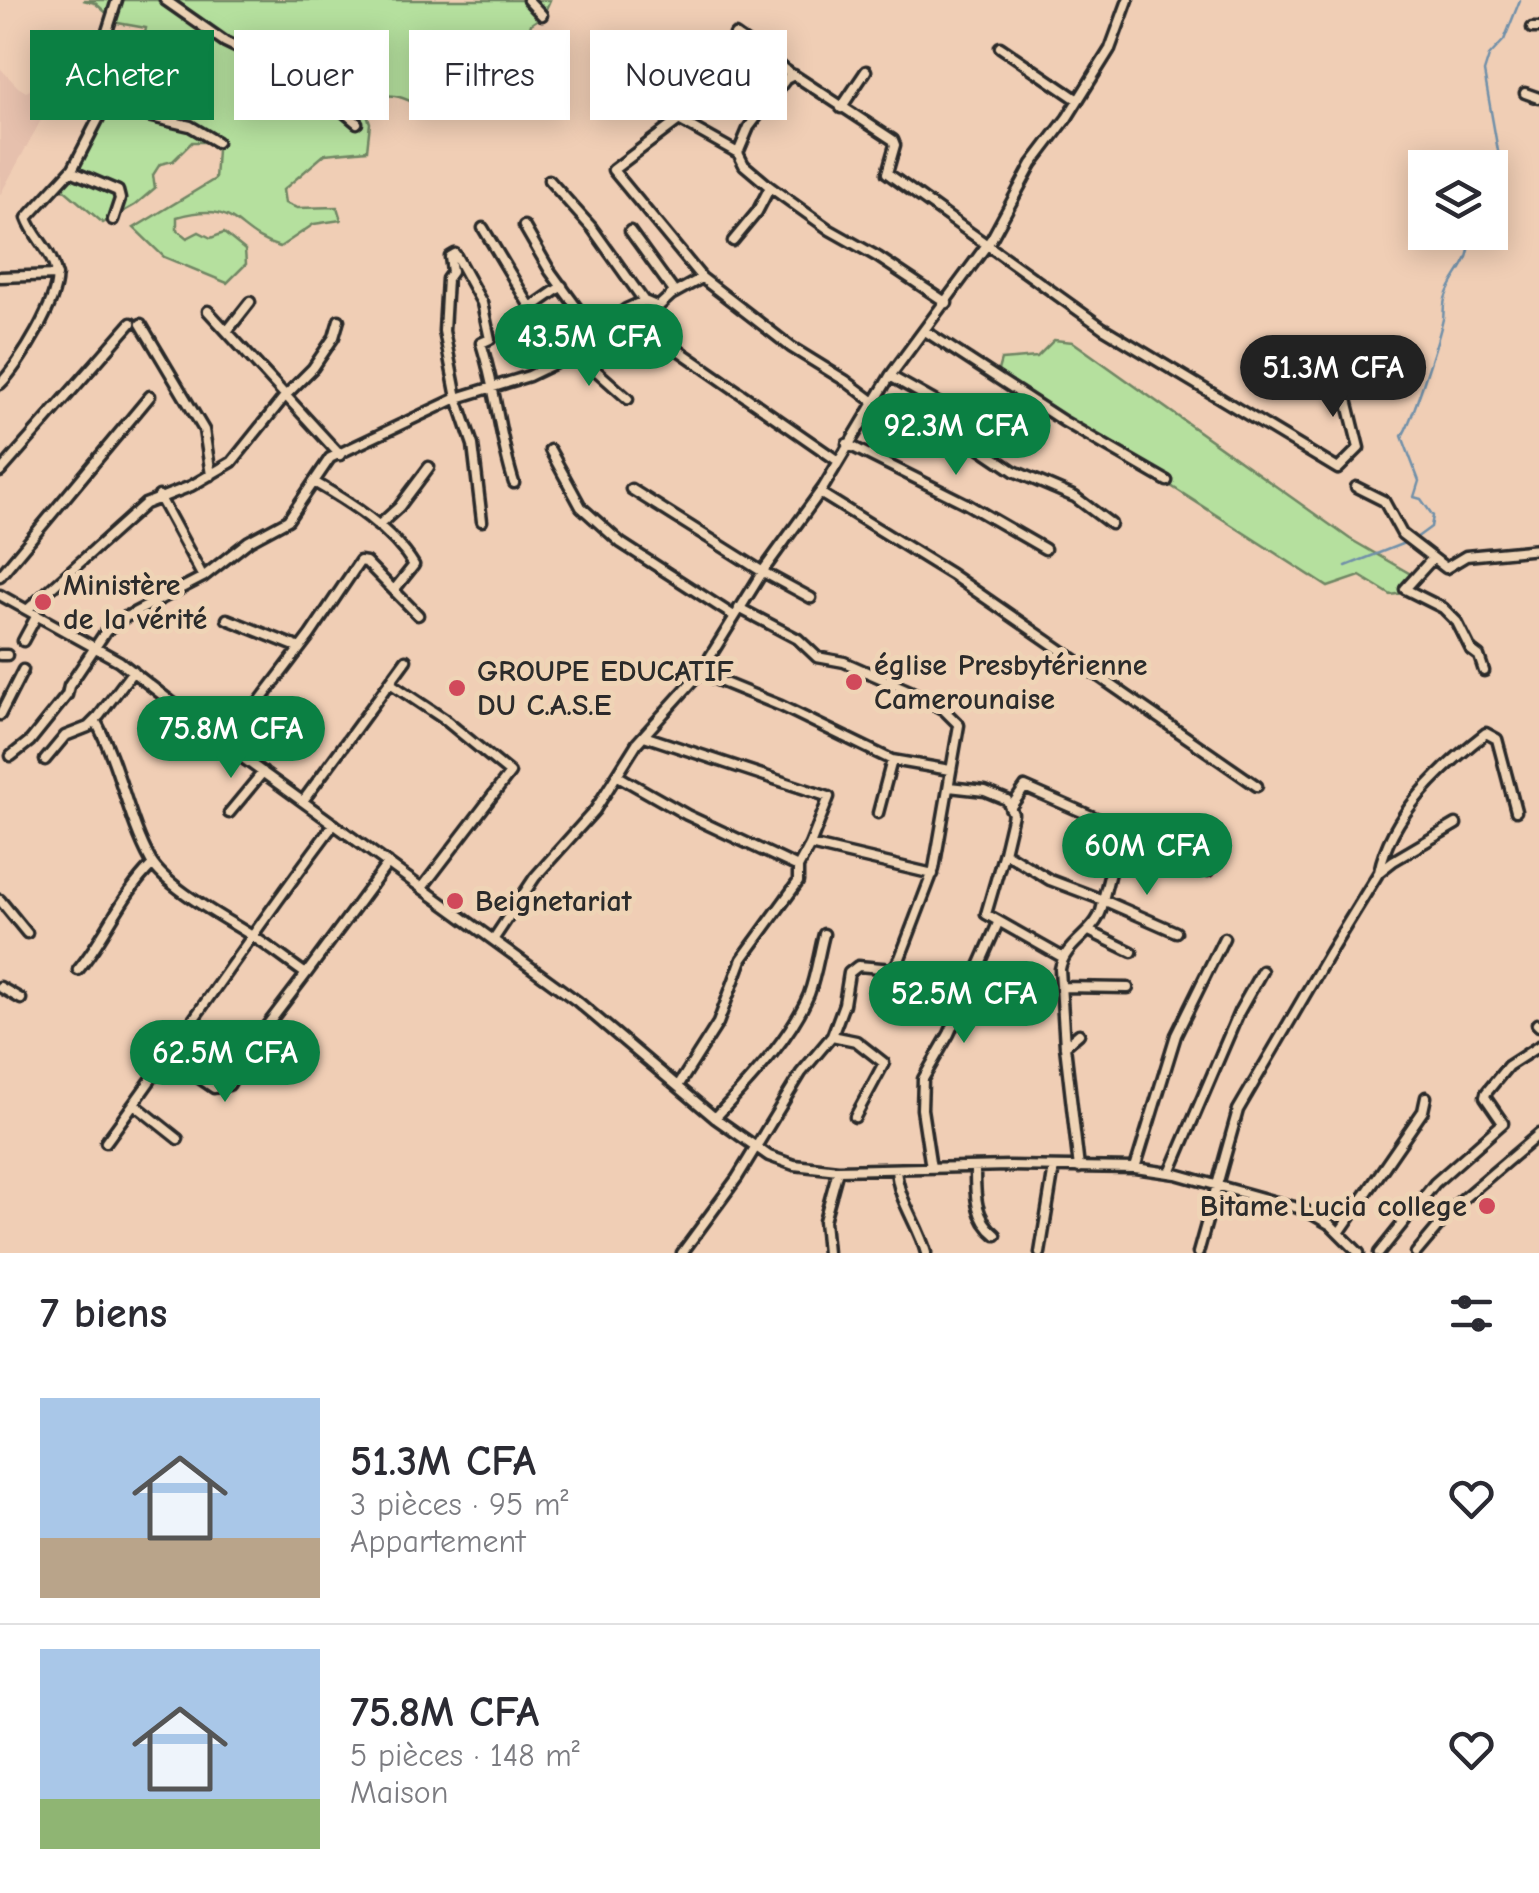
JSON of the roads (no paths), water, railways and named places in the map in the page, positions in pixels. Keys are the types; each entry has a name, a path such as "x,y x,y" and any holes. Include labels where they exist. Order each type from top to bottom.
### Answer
{"street":[{"path":"108,30 117,0"},
{"path":"165,0 225,42 308,82 358,124"},
{"path":"528,0 542,14"},
{"path":"493,940 536,877 595,810 644,736 700,673 762,572 820,493 890,376 986,247 1032,164 1110,49 1128,0"},
{"path":"1000,46 1078,100"},
{"path":"787,71 893,140 895,145 886,169 892,179 986,247 1162,366 1338,468 1360,448 1341,376"},
{"path":"841,108 866,71"},
{"path":"738,153 749,127 791,74"},
{"path":"1525,94 1539,98"},
{"path":"0,384 14,372 56,292 57,275 44,242 27,218 71,170 98,120"},
{"path":"164,120 190,126 217,142"},
{"path":"874,402 791,347 702,278 614,170 679,120 738,153 744,164 770,186 830,230 947,303"},
{"path":"71,170 118,191 120,198 113,220"},
{"path":"549,180 592,228 644,301 658,307 702,278"},
{"path":"733,240 757,212 770,186"},
{"path":"524,226 596,334"},
{"path":"483,228 562,360"},
{"path":"630,231 675,293"},
{"path":"482,521 474,445 457,398 444,331 447,279 452,272 450,257 455,254 482,303 490,338 481,343 496,387 498,423 514,483"},
{"path":"0,277 57,275"},
{"path":"532,306 562,286"},
{"path":"11,756 30,741 67,695 106,631 203,577 250,541 288,520 330,458 457,398 529,376 562,360 626,309 644,301"},
{"path":"228,330 250,302"},
{"path":"626,309 838,461"},
{"path":"208,311 340,456"},
{"path":"27,610 118,526 159,496 186,488 244,451 285,396 314,368 339,320"},
{"path":"0,472 131,323"},
{"path":"142,324 204,430 210,475"},
{"path":"925,331 1063,421 1167,481"},
{"path":"574,351 628,399"},
{"path":"890,376 977,425 978,446 993,459 1075,497 1112,524"},
{"path":"0,576 150,396"},
{"path":"847,444 966,503 1045,549"},
{"path":"550,450 581,506 621,542 737,612 798,639 817,656 844,662 910,691 944,710 956,720 960,731 932,874 900,958 893,969 858,966 849,973 844,1004 832,1036 801,1073 712,1216 682,1253"},
{"path":"378,526 399,507 429,467"},
{"path":"314,482 378,526 414,564 394,590"},
{"path":"1356,486 1384,501 1402,534 1446,568 1466,556 1539,550"},
{"path":"631,488 762,572 811,598"},
{"path":"820,493 951,574 1256,786"},
{"path":"159,496 203,577"},
{"path":"1433,558 1406,588 1443,608 1457,622 1484,671"},
{"path":"230,747 360,560 418,614"},
{"path":"0,595 133,671 263,772 577,1001 755,1148 794,1165 838,1170 1054,1167 1135,1168 1170,1173 1306,1210 1320,1217 1359,1253"},
{"path":"23,640 37,615"},
{"path":"227,619 300,648"},
{"path":"303,801 406,660"},
{"path":"0,715 23,670"},
{"path":"45,760 65,736 77,733 94,720 133,671"},
{"path":"700,673 781,706 892,760 950,770"},
{"path":"390,683 444,719 510,772 422,888"},
{"path":"94,720 108,744 132,817 153,864 210,910 306,974"},
{"path":"1198,1253 1238,1110 1379,872 1398,822 1453,759 1486,733 1497,739 1516,810"},
{"path":"644,736 829,797 798,867 798,882 742,958 718,1023 678,1086"},
{"path":"878,814 892,760"},
{"path":"229,814 263,772"},
{"path":"618,776 687,815 798,867"},
{"path":"950,787 1007,800 1013,814 986,914 1062,956"},
{"path":"1010,808 1025,787 1122,829 1099,920 1062,956 1065,1046 1078,1168"},
{"path":"106,1142 170,1058 252,935 334,824"},
{"path":"1379,872 1456,824"},
{"path":"1120,835 1151,852 1208,871"},
{"path":"810,845 932,874"},
{"path":"1004,852 1050,880 1176,932"},
{"path":"170,1058 214,1088 229,1084 256,1040 388,863"},
{"path":"78,970 98,946 134,883 153,864"},
{"path":"0,900 27,933"},
{"path":"931,1168 922,1108 923,1079 949,1034 998,923"},
{"path":"1089,931 1132,952"},
{"path":"714,1118 744,1087 800,1010 810,992 824,934"},
{"path":"1135,1168 1176,1036 1224,938"},
{"path":"1170,1173 1239,1012 1262,971"},
{"path":"0,986 21,999"},
{"path":"1061,987 1128,988"},
{"path":"1065,1046 1079,1034"},
{"path":"832,1036 856,1041 884,1064 855,1117"},
{"path":"1378,1253 1435,1184 1503,1122 1486,1093 1508,1066 1539,1046"},
{"path":"1339,1233 1423,1111 1426,1097"},
{"path":"134,1104 178,1139"},
{"path":"1416,1253 1458,1204 1539,1134"},
{"path":"975,1167 981,1218 996,1235"},
{"path":"1040,1253 1054,1167"},
{"path":"896,1169 897,1185 921,1233 926,1253"},
{"path":"827,1253 824,1221 838,1170"}],"waterway":[{"path":"1498,150 1484,72 1489,56 1504,40 1520,0"},
{"path":"1416,538 1431,527 1433,516 1421,499 1414,497 1419,481 1402,436 1430,362 1446,296 1469,250"},
{"path":"1346,566 1407,542"}],"place":[{"name":"Ministère de la vérité","path":"43,602"},
{"name":"église Presbytérienne Camerounaise","path":"854,682"},
{"name":"GROUPE EDUCATIF DU C.A.S.E","path":"457,688"},
{"name":"Beignetariat","path":"455,901"},
{"name":"Bitame Lucia college","path":"1487,1206"}]}
